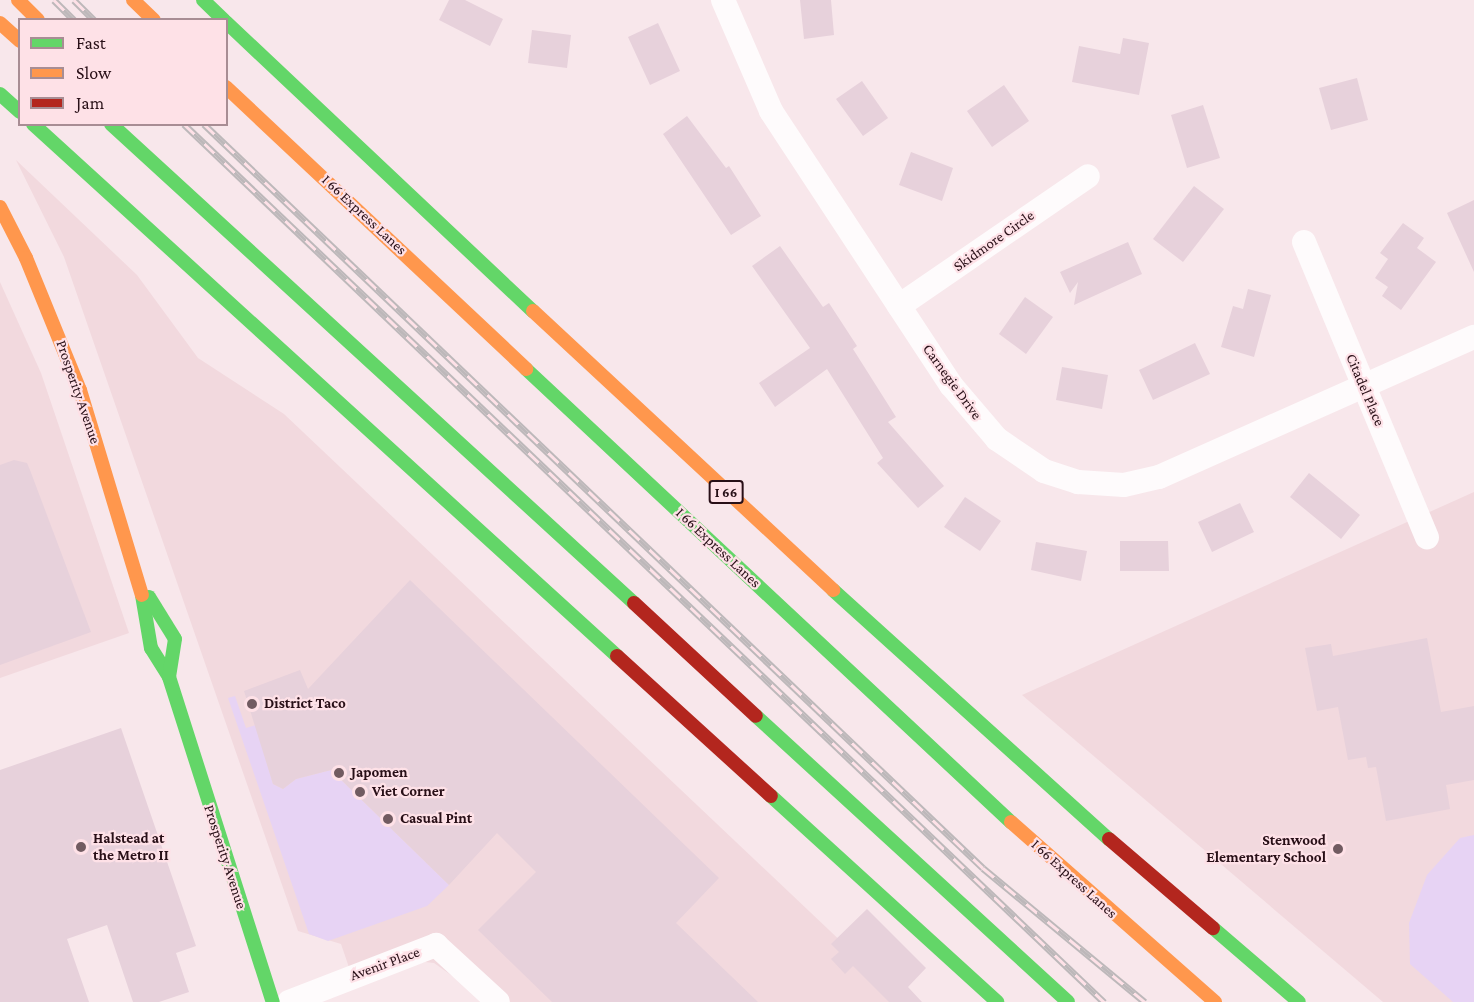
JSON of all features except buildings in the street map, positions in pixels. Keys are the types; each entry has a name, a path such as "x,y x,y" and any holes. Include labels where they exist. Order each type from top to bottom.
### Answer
{"main road":[{"path":"18,0 36,18"},
{"path":"133,0 152,18"},
{"name":"I 66","path":"203,0 222,18"},
{"path":"0,23 18,39"},
{"name":"I 66","path":"228,24 695,463 1018,760 1299,1002"},
{"name":"I 66 Express Lanes","path":"228,89 897,717 1063,870 1215,1002"},
{"path":"0,94 18,110"},
{"path":"35,126 997,1002"},
{"path":"113,126 1068,1002"},
{"name":"Prosperity Avenue","path":"0,207 34,276 80,390 140,584 151,648 169,677 273,1002"},
{"path":"236,217 480,461"},
{"name":"Prosperity Avenue","path":"140,584 175,639 169,677"}],"street":[{"name":"Carnegie Drive","path":"723,0 771,111 951,385 997,439 1044,471 1078,482 1124,485 1159,477 1474,338"},
{"name":"Skidmore Circle","path":"899,306 1088,176"},
{"name":"Citadel Place","path":"1304,242 1427,537"},
{"name":"Avenir Place","path":"289,1002 436,945 498,1002"}],"shaded area":[{"path":"16,160 137,275 198,358 284,414 905,1002 489,1002 434,963 425,962 354,982 341,944 298,931 64,257"},
{"path":"0,282 41,373 129,633 0,678"},
{"name":"Stenwood Elementary School","path":"1474,492 1474,1002 1383,1002 1022,695"},
{"path":"235,696 246,728 256,725 273,784 283,789 296,779 331,770 449,885 427,906 328,941 309,934 228,698"},
{"path":"1474,835 1474,1002 1453,1002 1410,964 1409,923 1427,875 1460,838"}],"railway":[{"path":"54,0 72,18"},
{"path":"74,0 92,18"},
{"path":"186,126 1104,1002"},
{"path":"206,126 983,868 1145,1002"}],"traffic: fast":[{"path":"203,0 222,18"},
{"path":"228,24 533,311"},
{"path":"0,94 18,110"},
{"path":"35,126 617,656"},
{"path":"113,126 634,603"},
{"path":"526,369 1011,822"},
{"path":"833,590 1109,839"},
{"path":"142,595 151,648 169,677 273,1002"},
{"path":"149,597 175,639 169,677"},
{"path":"756,716 1068,1002"},
{"path":"771,796 997,1002"},
{"path":"1213,928 1299,1002"}],"traffic: slow":[{"path":"18,0 36,18"},
{"path":"133,0 152,18"},
{"path":"0,23 18,39"},
{"path":"228,89 526,369"},
{"path":"0,207 26,258 80,390 142,595"},
{"path":"533,311 833,590"},
{"path":"1011,822 1215,1002"}],"traffic: jam":[{"path":"634,603 756,716"},
{"path":"617,656 771,796"},
{"path":"1109,839 1213,928"}],"place":[{"name":"District Taco","path":"252,704"},
{"name":"Japomen","path":"339,773"},
{"name":"Viet Corner","path":"360,792"},
{"name":"Casual Pint","path":"388,819"},
{"name":"Halstead at the Metro II","path":"81,847"},
{"name":"Stenwood Elementary School","path":"1338,849"}]}
